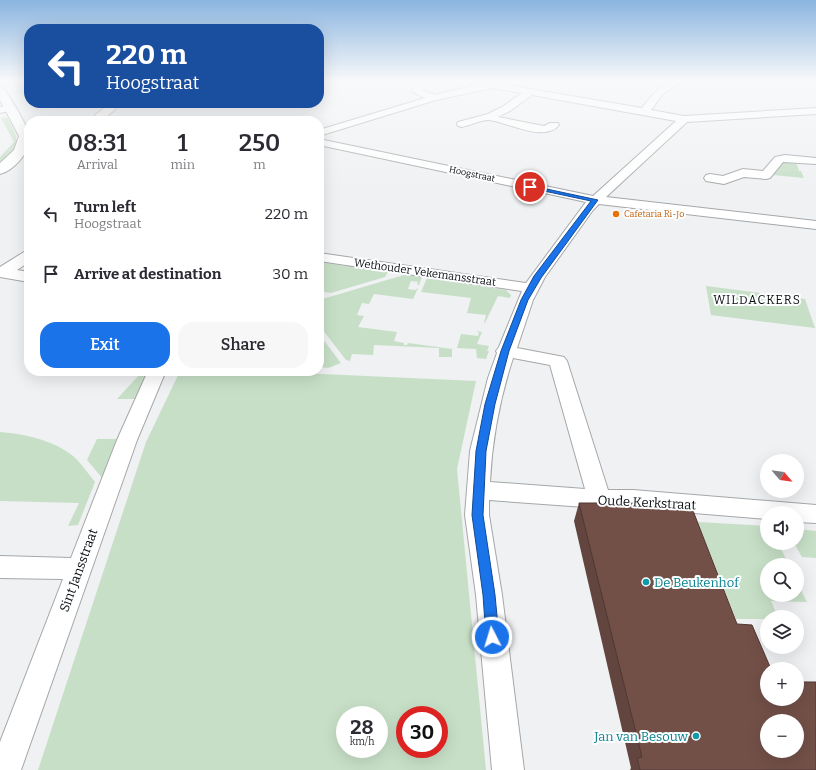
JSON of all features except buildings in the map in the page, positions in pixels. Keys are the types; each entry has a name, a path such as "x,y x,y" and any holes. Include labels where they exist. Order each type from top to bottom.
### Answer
{"street":[{"path":"11,117 24,135"},
{"path":"324,131 372,117"},
{"path":"462,124 488,117"},
{"path":"493,117 495,119 547,130"},
{"path":"672,117 684,119 718,117"},
{"path":"508,770 489,595 477,515 481,451 490,404 505,351 524,300 555,252 595,200 684,119"},
{"name":"Hoogstraat","path":"324,143 595,200 816,225"},
{"path":"0,170 24,146"},
{"path":"710,178 724,180 743,173 766,175 779,159 816,160"},
{"name":"Wethouder Vekemansstraat","path":"324,258 531,288"},
{"path":"5,273 24,259"},
{"path":"5,273 24,276"},
{"path":"505,351 558,361 599,499"},
{"name":"Sint Jansstraat","path":"5,770 129,434 155,376"},
{"name":"Oude Kerkstraat","path":"478,490 599,499 665,502 816,514"},
{"path":"0,567 79,569"}],"green space":[{"path":"7,117 14,131 16,142 12,152 0,164 0,157 14,142 1,118"},
{"path":"795,160 799,170 798,171 801,171 804,178 773,175 783,161"},
{"path":"324,263 345,266 351,265 354,268 388,272 385,277 331,293 324,292"},
{"path":"404,275 422,277 419,285 417,285 418,282 411,281 408,289 415,290 418,288 413,299 374,294 369,304 362,303 357,315 364,316 358,327 397,332 394,341 404,343 404,345 407,345 408,343 452,349 452,357 439,357 439,348 374,345 373,355 352,354 350,361 346,360 324,331 324,299"},
{"path":"427,278 506,290 511,295 510,298 498,296 484,323 486,315 467,313 471,298 421,292"},
{"path":"706,286 805,299 815,328 711,315"},
{"path":"477,331 482,332 477,344 489,346 486,359 477,358 476,349 457,348 461,334 478,336 479,333"},
{"path":"324,341 341,363 328,368 324,368"},
{"path":"324,374 476,381 457,469 486,770 38,770 146,442 178,376 324,376"},
{"path":"138,376 148,376 136,399 117,399"},
{"path":"0,432 29,436 48,442 65,450 82,465 95,482 78,525 68,526 79,503 0,501"},
{"path":"97,439 119,439 103,479 87,460"},
{"path":"698,522 760,526 760,550 782,550 786,558 760,558 760,602 771,602 775,610 760,610 760,619 736,619"},
{"path":"804,530 816,531 816,558 802,557 798,550 804,550"}],"place":[{"name":"Cafetaria Ri-Jo","path":"616,214"},
{"name":"De Beukenhof","path":"646,582"},
{"name":"Jan van Besouw","path":"696,736"}],"district":[{"name":"WILDACKERS","path":"757,300"}],"route":[{"path":"492,637 489,595 477,515 481,451 490,404 505,351 524,300 537,277 588,207 595,200 530,187"}]}
